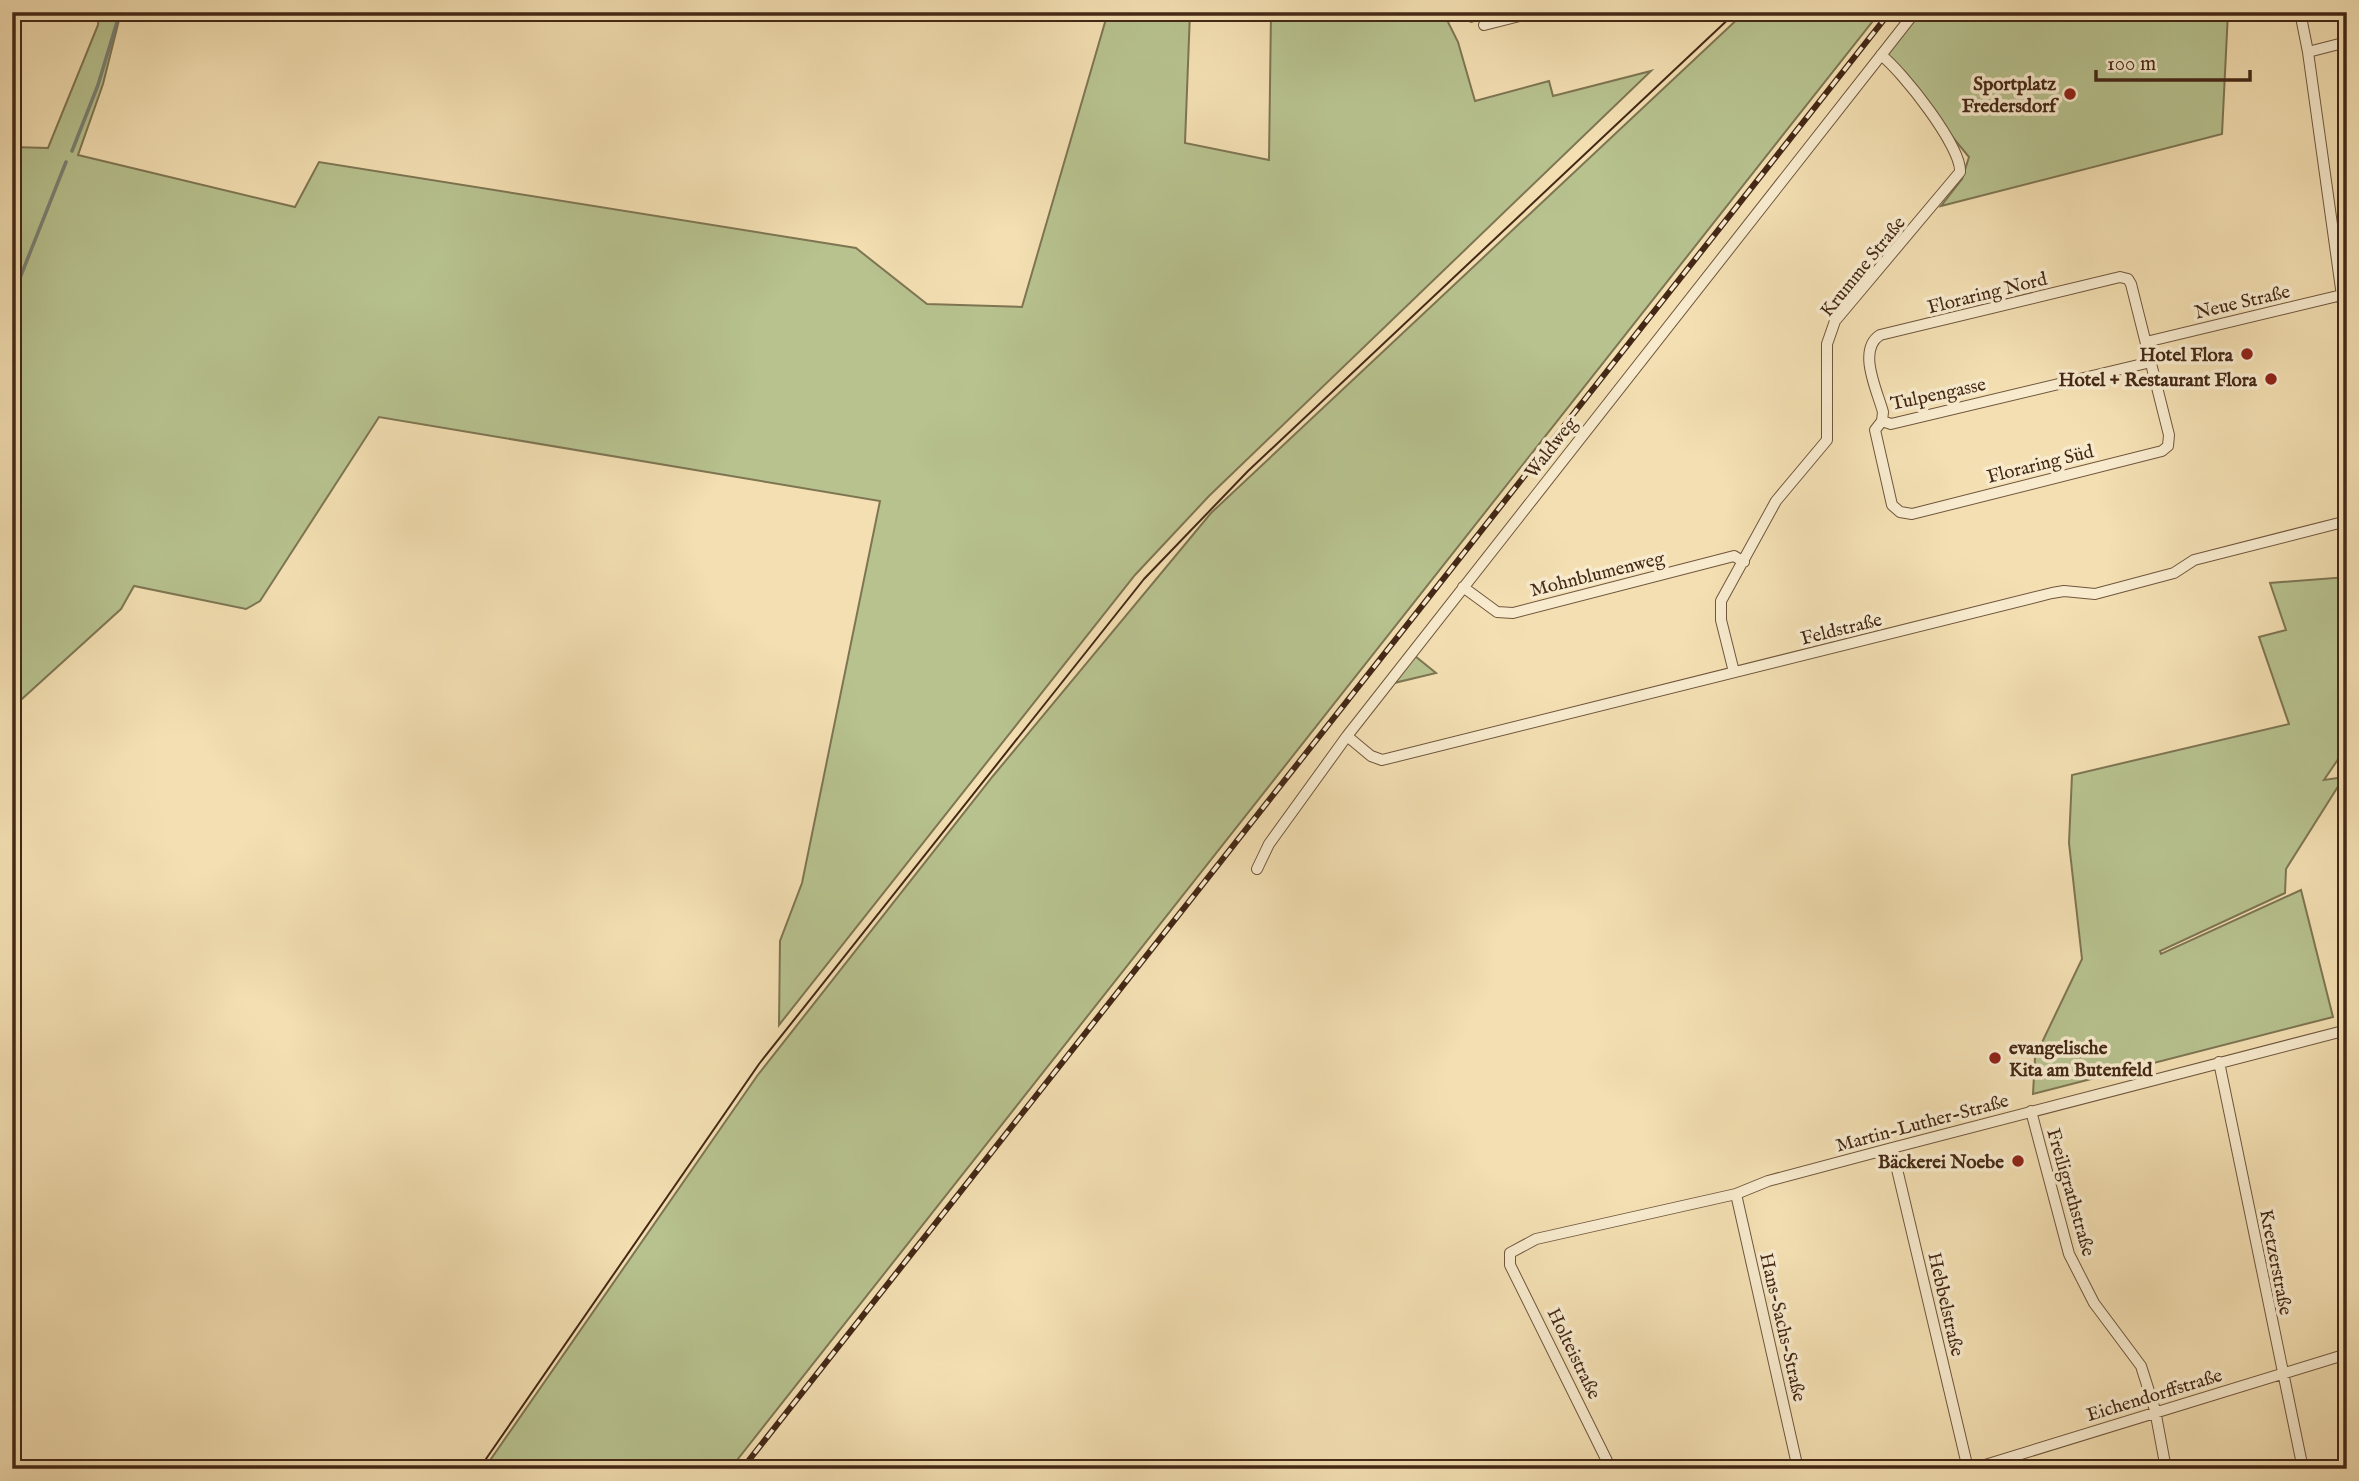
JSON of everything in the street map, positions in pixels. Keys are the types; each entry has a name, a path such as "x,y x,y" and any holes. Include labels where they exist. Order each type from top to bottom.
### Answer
{"street":[{"path":"1484,25 1535,12"},
{"name":"Waldweg","path":"1257,869 1269,845 1347,736 1915,12"},
{"path":"2300,12 2344,294 2347,332"},
{"path":"2308,52 2347,42"},
{"name":"Krumme Straße","path":"1734,672 1720,612 1725,589 1744,562 1776,501 1827,440 1828,344 1835,321 1960,172 1957,150 1914,90 1881,55"},
{"name":"Floraring Nord","path":"1882,421 1883,412 1868,352 1872,341 1880,335 2120,277 2128,279 2131,284 2146,342"},
{"name":"Neue Straße","path":"2146,342 2344,294"},
{"name":"Floraring Süd","path":"1875,430 1892,505 1900,512 1912,514 2162,451 2168,446 2169,435 2146,342"},
{"name":"Tulpengasse","path":"1875,430 1882,421 1891,424 2151,362"},
{"name":"Feldstraße","path":"1347,736 1371,756 1382,760 2052,593 2064,591 2095,594 2174,573 2194,559 2347,522"},
{"name":"Mohnblumenweg","path":"1464,587 1497,612 1513,613 1734,556 1744,562"},
{"name":"Martin-Luther-Straße","path":"1510,1253 1536,1240 1736,1194 1768,1181 2347,1030"},
{"name":"Kretzerstraße","path":"2219,1062 2302,1469"},
{"name":"Freiligrathstraße","path":"2031,1111 2069,1254 2094,1303 2141,1366 2155,1410 2166,1469"},
{"name":"Hebbelstraße","path":"1892,1148 1970,1469"},
{"name":"Hans-Sachs-Straße","path":"1736,1194 1798,1469"},
{"name":"Holteistraße","path":"1510,1253 1510,1265 1611,1469"},
{"name":"Eichendorffstraße","path":"1970,1469 2155,1410 2347,1354"}],"green space":[{"path":"99,12 121,12 103,84 78,155 295,207 319,162 856,248 927,304 1022,307 1108,12 1190,12 1185,143 1269,160 1271,12 1443,12 1458,42 1475,101 1549,81 1553,96 1651,71 1209,496 1135,575 779,1025 780,941 802,883 880,501 379,417 260,601 246,609 134,586 121,609 12,708 12,147 48,148 98,25"},
{"path":"1454,12 1508,12 1471,22"},
{"path":"1745,12 1880,12 730,1469 484,1469 757,1076 993,776 1211,513"},
{"name":"Sportplatz Fredersdorf","path":"1918,12 2228,12 2222,134 1941,206 1962,179 1969,157 1884,54"},
{"path":"2347,577 2347,746 2324,780 2344,777 2286,869 2285,893 2160,951 2161,954 2301,890 2333,1017 2033,1094 2035,1057 2082,959 2069,843 2072,775 2289,724 2259,637 2286,630 2270,583"},
{"path":"1415,656 1436,673 1394,683"}],"waterway":[{"path":"72,151 98,85 120,12"},
{"path":"12,298 66,162"}],"tram line":[{"path":"479,1469 759,1064 1144,579 1248,471 1736,12"}],"railway":[{"path":"742,1469 1890,12"}],"place":[{"name":"Sportplatz Fredersdorf","path":"2070,94"},
{"name":"Hotel Flora","path":"2247,354"},
{"name":"Hotel + Restaurant Flora","path":"2271,379"},
{"name":"evangelische Kita am Butenfeld","path":"1995,1058"},
{"name":"Bäckerei Noebe","path":"2018,1161"}]}
